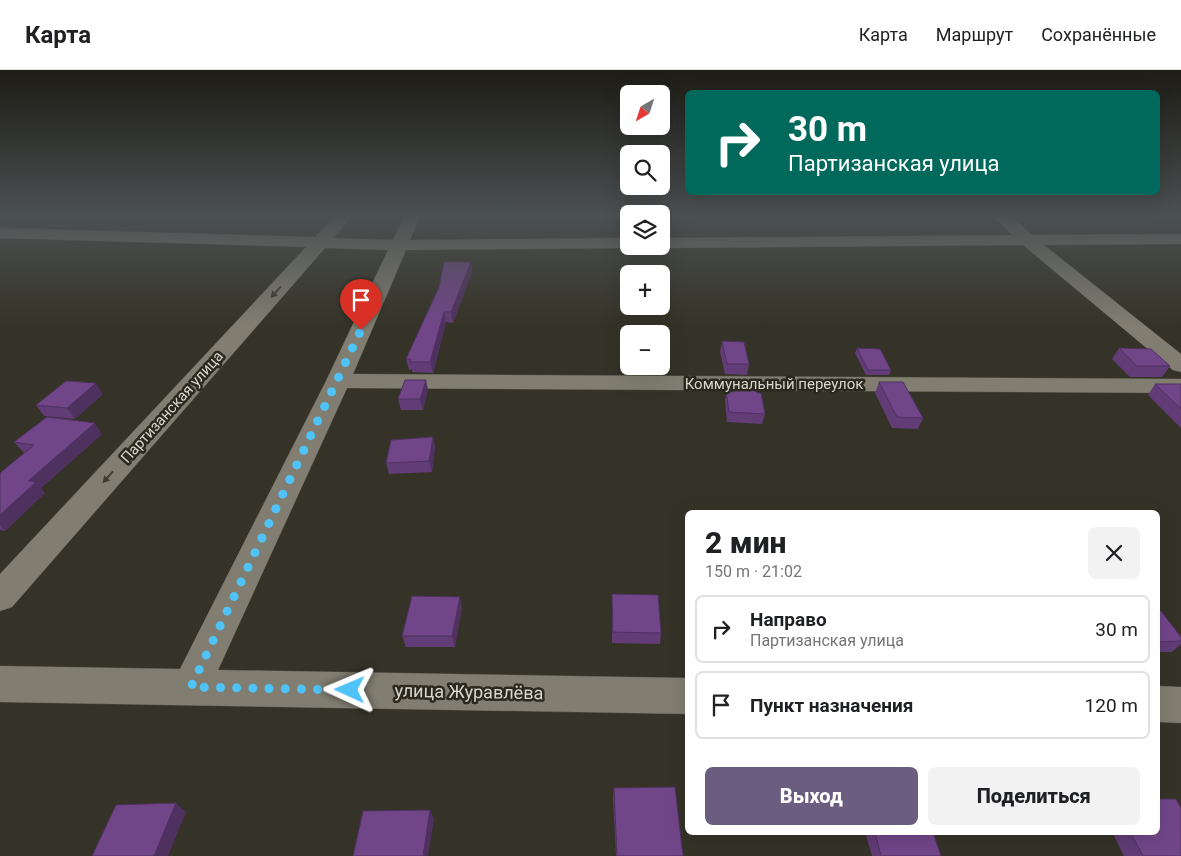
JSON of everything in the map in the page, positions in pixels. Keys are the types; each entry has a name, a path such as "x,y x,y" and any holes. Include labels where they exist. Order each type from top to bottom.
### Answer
{"street":[{"name":"Партизанская улица","path":"0,597 312,253"},
{"path":"191,687 338,381 396,253"},
{"path":"1043,253 1181,365"},
{"name":"Коммунальный переулок","path":"338,381 1181,386"},
{"name":"улица Журавлёва","path":"0,684 685,696"},
{"path":"1160,704 1181,705"}],"building":[{"path":"444,262 471,262 451,312 444,312 430,362 410,362 411,359 406,359 439,287"},
{"path":"722,341 744,342 749,364 727,364"},
{"path":"857,348 880,349 891,370 868,370"},
{"path":"1119,348 1151,349 1170,366 1137,366"},
{"path":"405,380 426,380 420,399 398,399"},
{"path":"66,381 96,383 67,408 36,405"},
{"path":"731,381 754,382 757,393 761,393 765,414 729,412 726,391 734,392"},
{"path":"879,382 903,382 923,418 897,417"},
{"path":"1155,384 1181,384 1181,409"},
{"path":"47,417 95,423 28,481 36,482 0,515 0,473 34,445 14,442"},
{"path":"433,437 429,461 386,463 391,440"},
{"path":"612,594 658,595 661,633 613,632"},
{"path":"412,596 460,597 452,636 402,636"},
{"path":"1160,611 1181,637 1181,641 1160,642"},
{"path":"675,787 683,856 617,856 614,788"},
{"path":"1160,799 1176,799 1181,808 1181,856 1143,856 1132,835 1160,835"},
{"path":"176,803 154,856 92,856 116,805"},
{"path":"430,810 423,856 353,856 363,811"},
{"path":"876,835 934,835 941,856 881,856"}],"route":[{"path":"350,690 191,687 361,330"}]}
